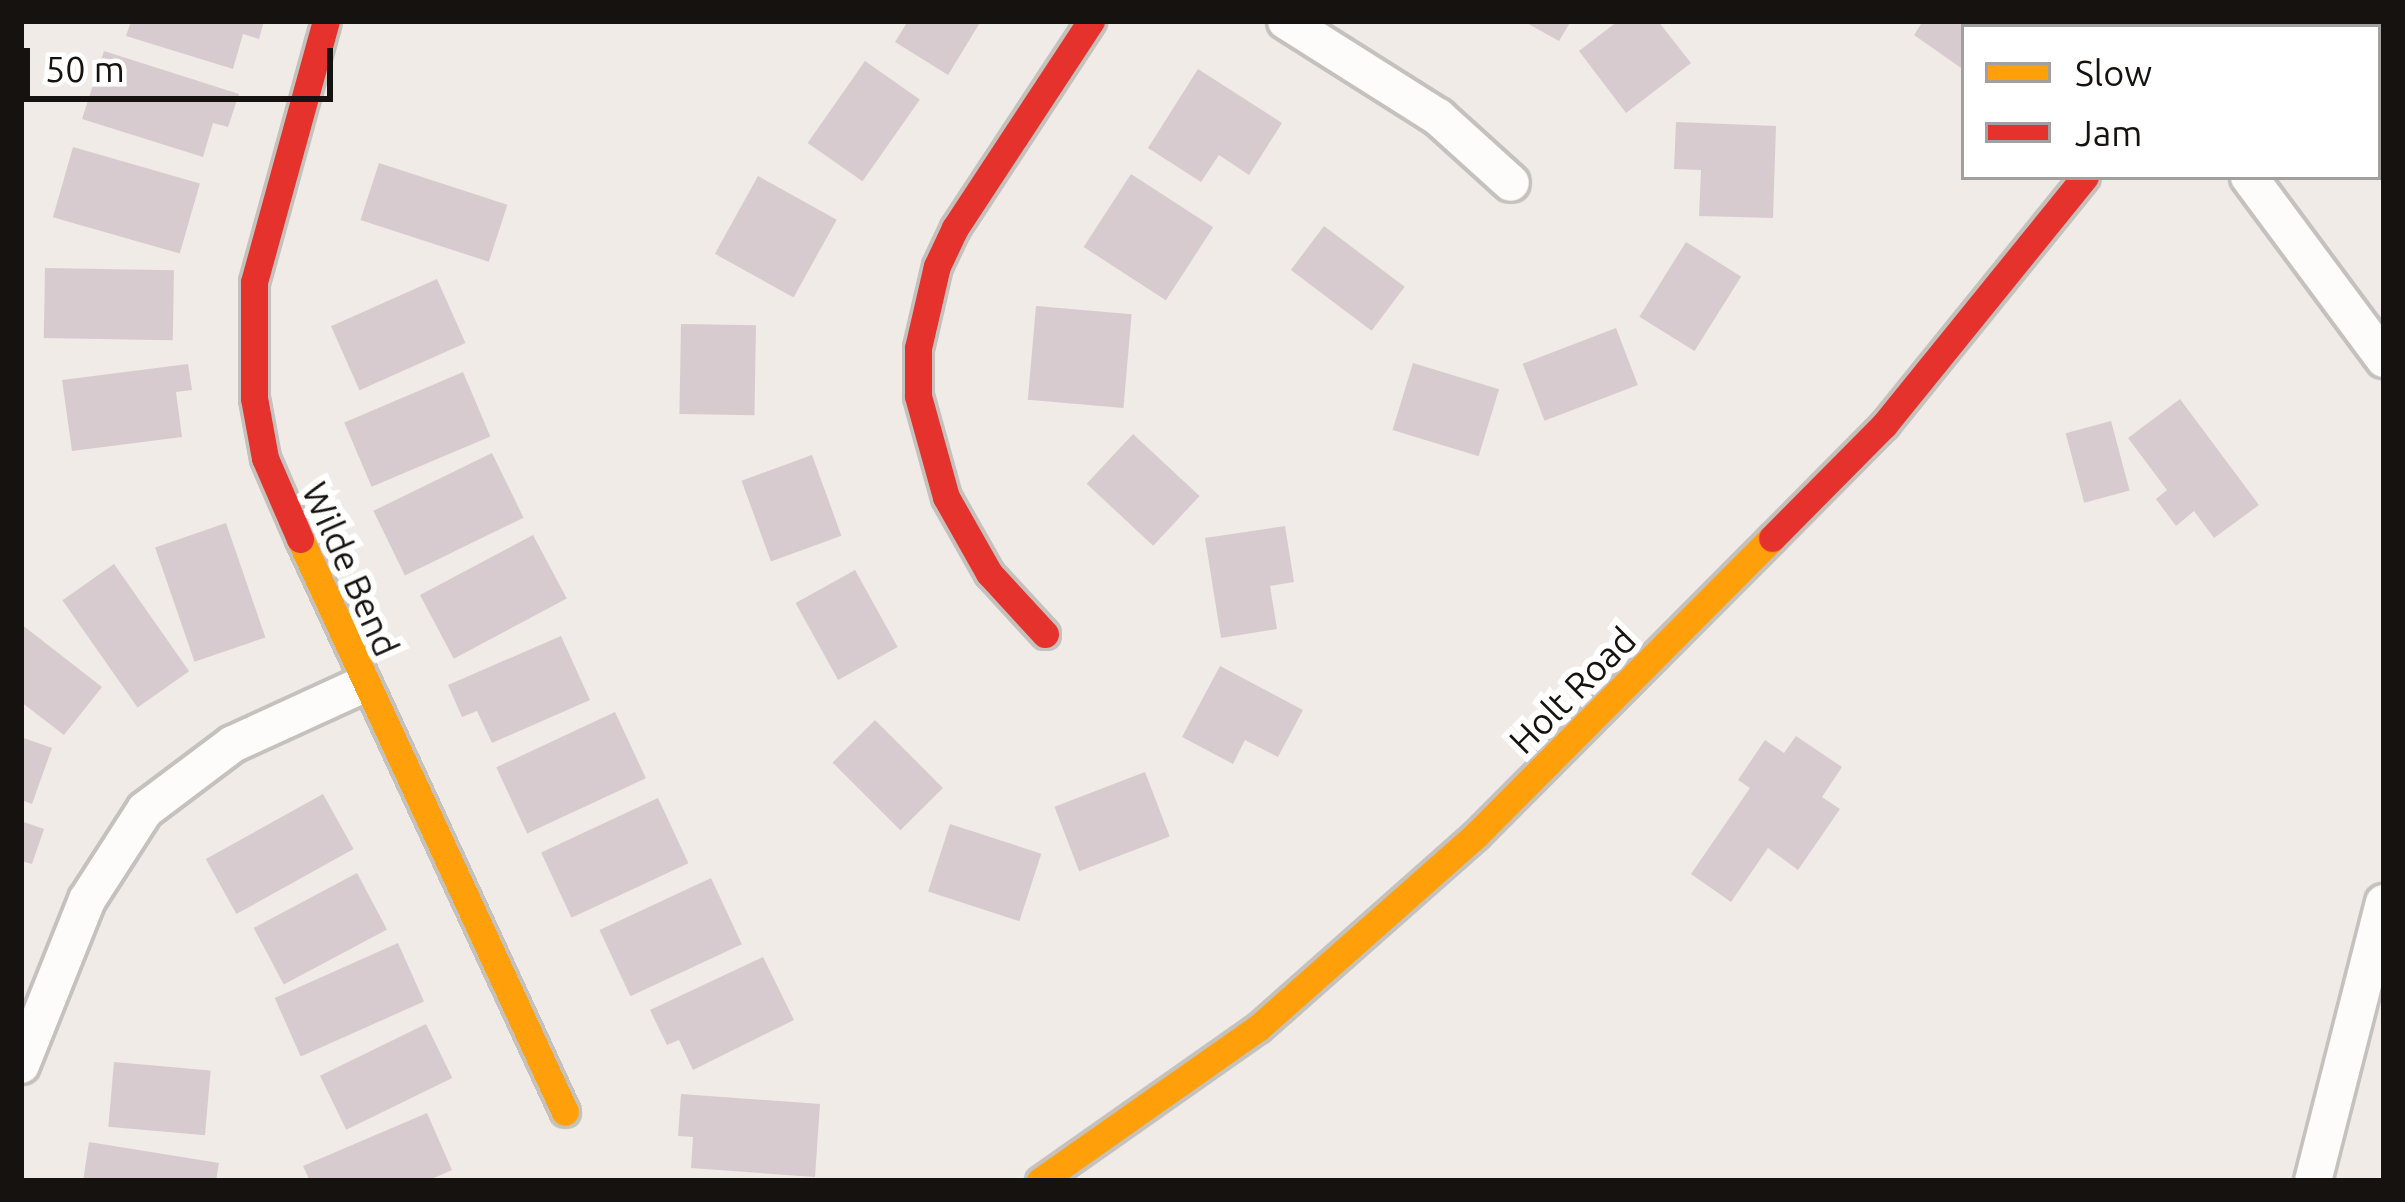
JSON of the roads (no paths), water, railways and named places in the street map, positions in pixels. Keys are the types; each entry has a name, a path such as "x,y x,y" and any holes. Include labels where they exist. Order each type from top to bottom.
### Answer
{"street":[{"name":"Wilde Bend","path":"326,21 271,202 254,282 251,362 265,458 362,685 565,1112"},
{"path":"1045,634 989,573 946,497 918,396 918,348 937,266 955,228 1091,21"},
{"path":"1286,21 1438,117 1511,183"},
{"name":"Holt Road","path":"1040,1181 1258,1028 1476,835 1884,425 2083,180"},
{"path":"2251,180 2384,359"},
{"path":"21,1065 87,900 145,809 233,744 362,685"},
{"path":"2313,1181 2384,903"}]}
